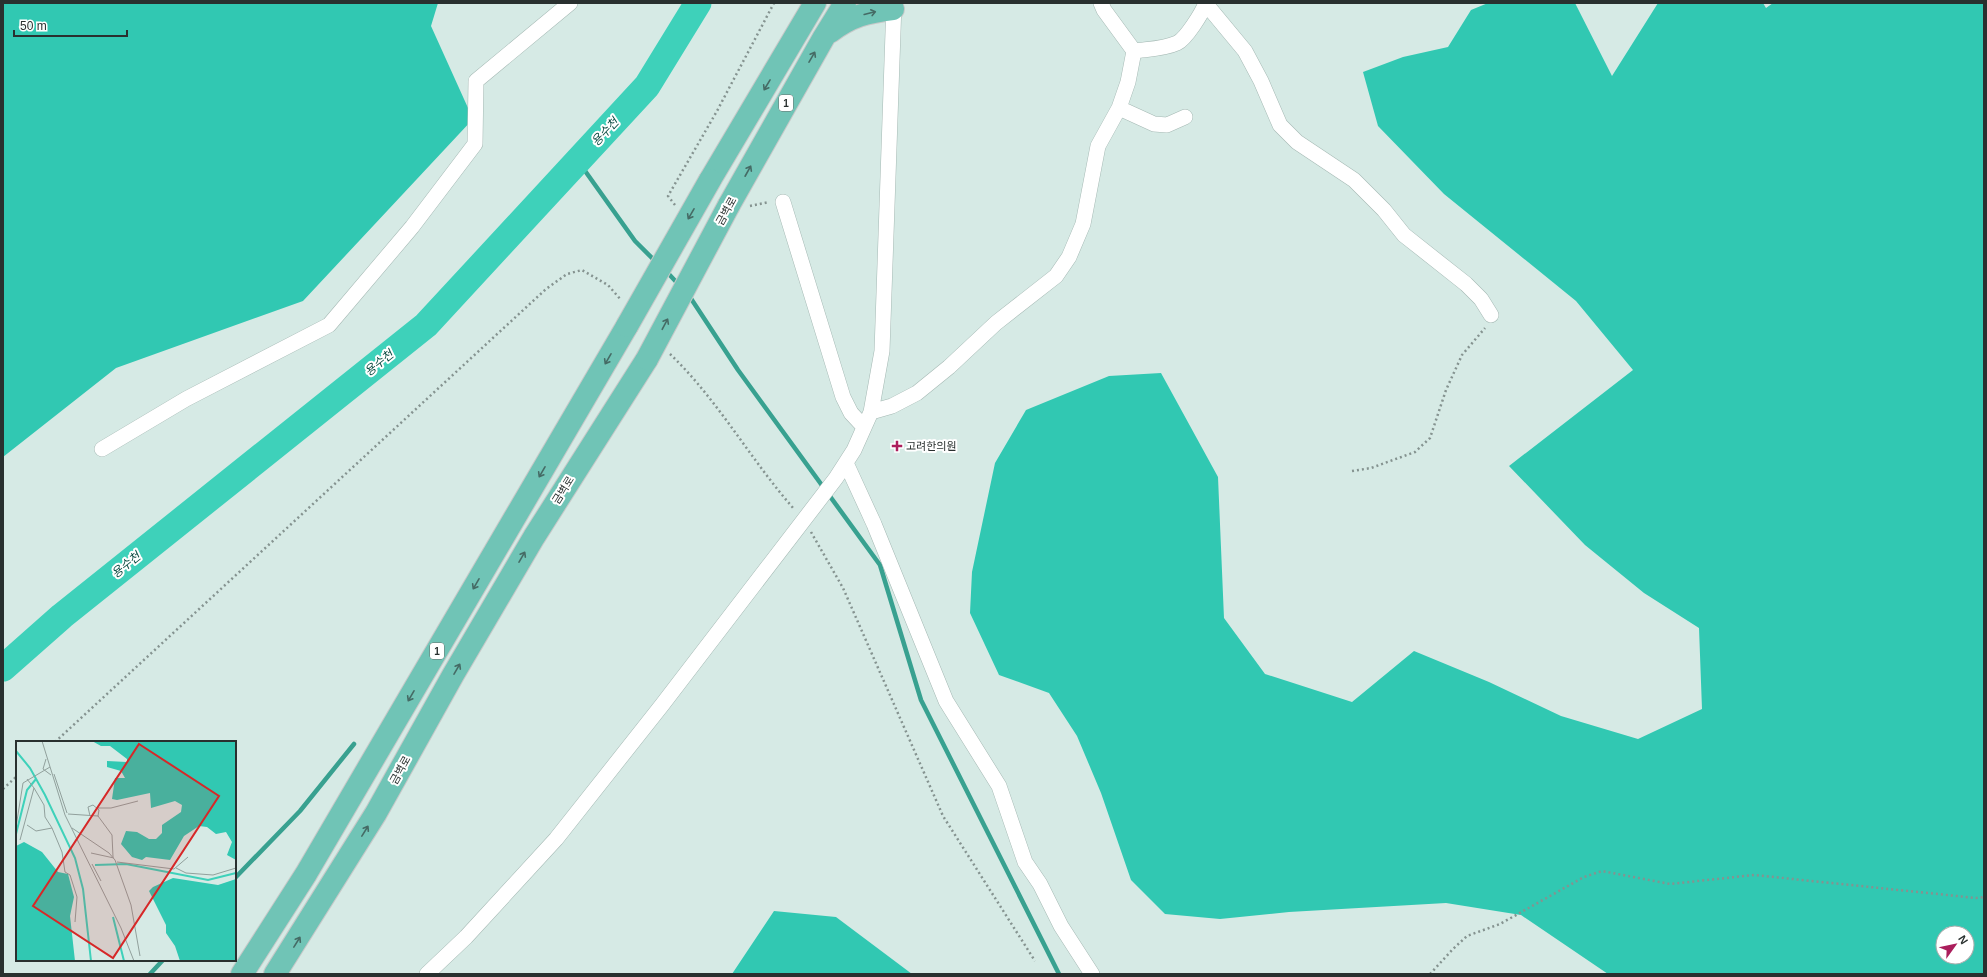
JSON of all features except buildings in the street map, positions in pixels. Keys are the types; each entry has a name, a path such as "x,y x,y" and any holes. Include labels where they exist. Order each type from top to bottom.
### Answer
{"highway":[{"name":"1","path":"242,974 306,874 627,326 710,180 815,3"},
{"name":"금벽로","path":"275,974 376,813 453,675 534,537 647,359 729,205 824,36 845,3"},
{"path":"824,36 846,20 894,6"}],"street":[{"path":"102,449 186,400 329,324 412,227 475,144 476,81 570,3"},
{"path":"871,412 892,406 917,393 949,367 996,323 1056,276 1069,257 1083,224 1098,146 1118,108 1128,82 1134,51 1100,3"},
{"path":"1134,51 1161,48 1178,43 1194,24 1206,4 1245,51 1261,82 1280,125 1297,142 1354,180 1384,210 1404,235 1466,284 1481,299 1491,315"},
{"path":"427,974 466,937 556,839 836,478 846,463 864,427 871,412 882,351 894,6"},
{"path":"1118,108 1154,124 1167,125 1185,117"},
{"path":"783,202 843,397 851,413 864,427"},
{"path":"846,463 874,524 946,701 999,786 1025,862 1040,884 1062,926 1092,974"}],"path":[{"path":"55,741 546,289 567,274 582,270 608,285 623,302"},
{"path":"1352,471 1371,468 1415,452 1430,438 1446,390 1462,355 1484,329 1491,315"},
{"path":"667,352 693,376 806,518 842,588 943,816 1035,961"},
{"path":"3,789 16,777"},
{"path":"1430,974 1467,936 1500,924 1584,877 1602,871 1670,884 1754,875 1976,898 1984,897"}],"green space":[{"path":"3,3 438,3 431,26 473,119 303,301 116,368 3,457"},
{"path":"1488,3 1575,3 1612,76 1658,3 1763,3 1766,8 1773,3 1984,3 1984,974 1608,974 1521,915 1446,903 1289,912 1220,919 1165,914 1131,880 1101,793 1077,736 1049,693 999,675 970,613 972,572 995,463 1026,410 1109,376 1161,373 1218,477 1224,618 1265,674 1352,702 1414,651 1489,682 1561,716 1638,739 1702,709 1699,628 1644,593 1585,545 1509,466 1633,370 1576,301 1444,194 1378,126 1363,72 1403,57 1448,47 1471,10"},
{"path":"774,911 836,917 912,974 732,974"}],"waterway":[{"name":"용수천","path":"3,668 62,616 426,325 647,86 698,3"},
{"path":"578,161 635,241 656,262"},
{"path":"666,271 680,286"},
{"path":"688,294 738,370 880,565 921,700 1059,974"},
{"path":"236,877 300,811 354,744"},
{"path":"150,974 162,961"}],"place":[{"name":"고려한의원","path":"897,446"}]}
